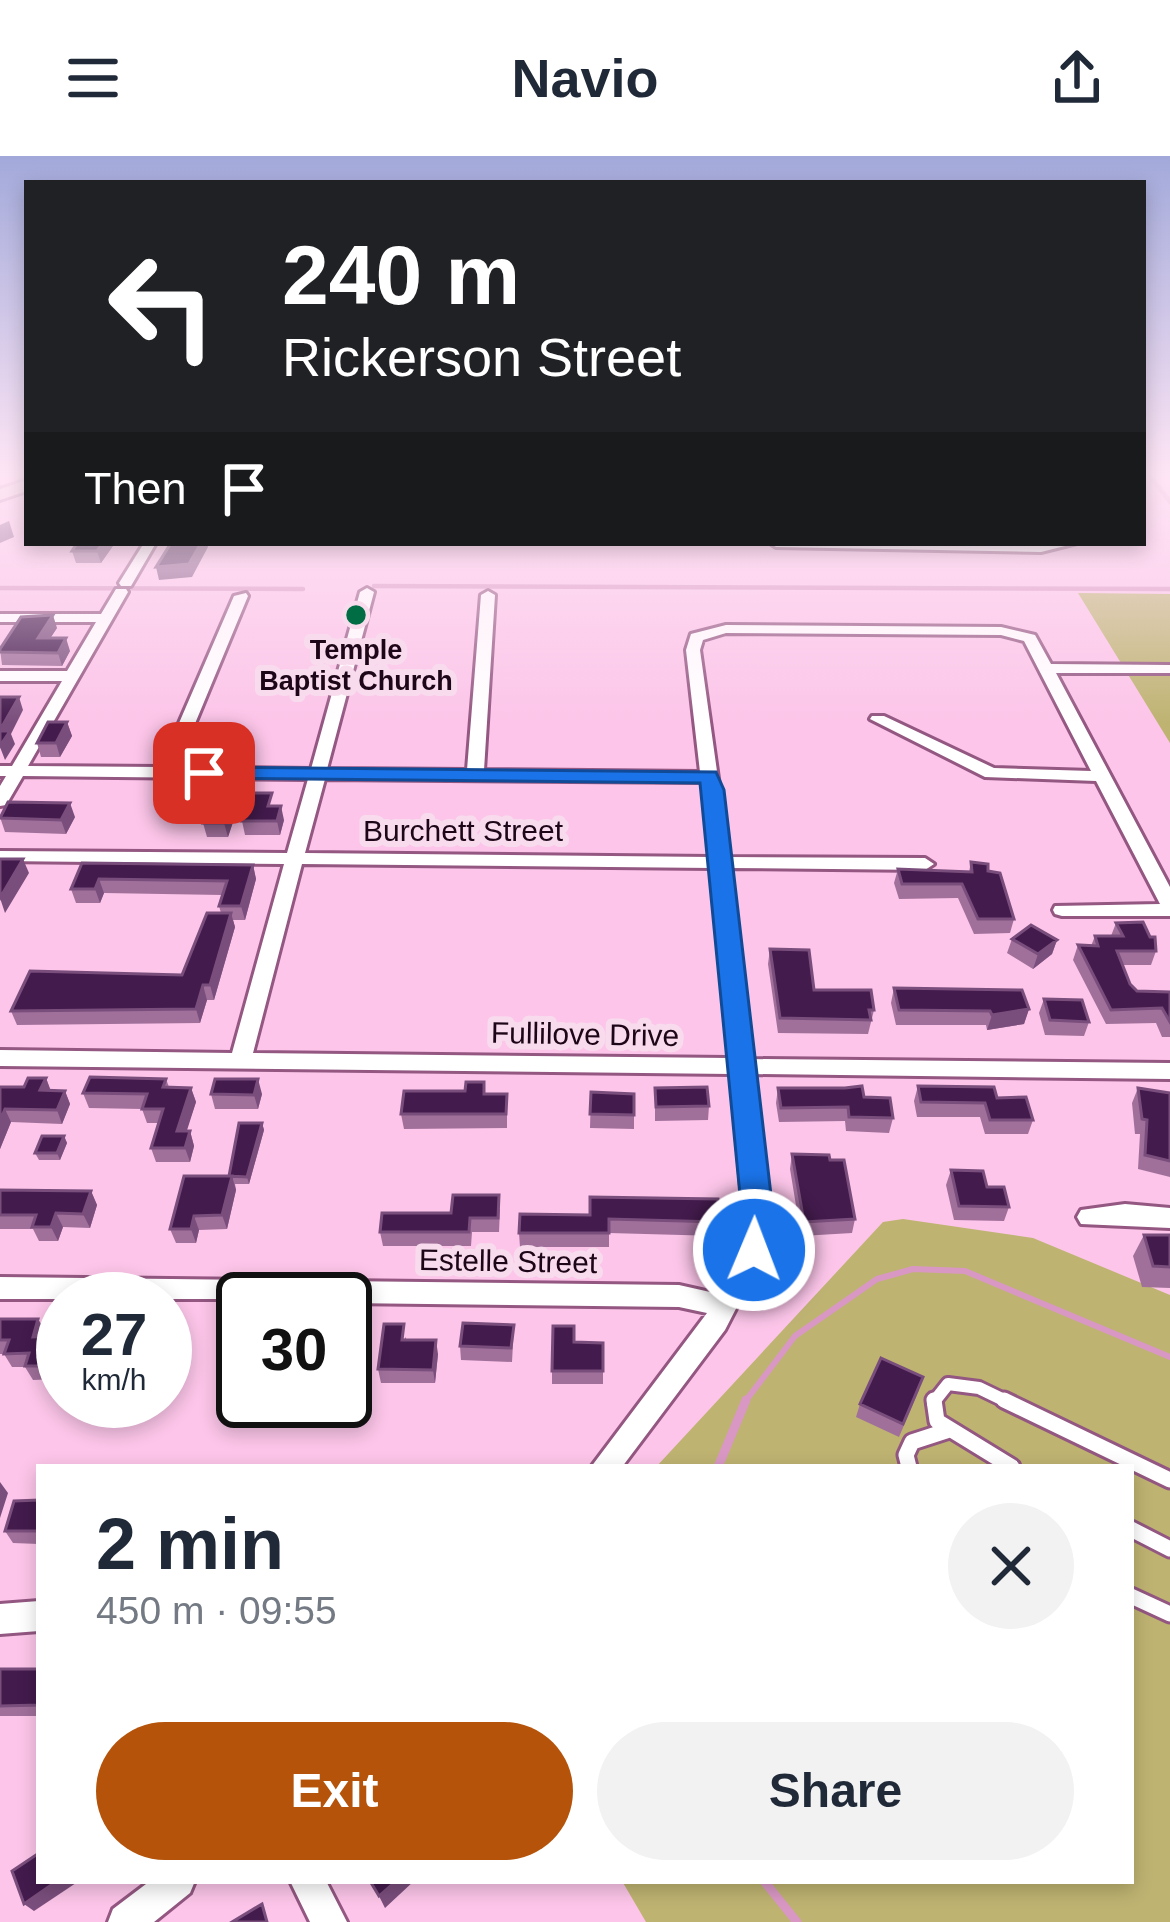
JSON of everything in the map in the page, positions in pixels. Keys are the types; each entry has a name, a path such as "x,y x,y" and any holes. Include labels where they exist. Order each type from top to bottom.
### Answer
{"street":[{"path":"0,801 9,771 141,558"},
{"path":"240,1061 367,592"},
{"path":"476,774 488,595"},
{"path":"166,773 241,596"},
{"path":"0,618 105,618"},
{"path":"606,1464 725,1306 748,1264 757,1231 722,862 693,650 700,634 726,629 1001,631 1024,636 1037,645 1170,908 1062,910"},
{"path":"1048,668 1170,669"},
{"path":"0,676 72,676"},
{"path":"878,718 983,771 1105,776"},
{"path":"9,771 708,777"},
{"name":"Burchett Street","path":"0,856 925,864"},
{"name":"Fullilove Drive","path":"0,1058 1170,1071"},
{"path":"1089,1217 1170,1218"},
{"name":"Estelle Street","path":"0,1288 679,1296 725,1306"},
{"path":"0,1619 36,1616"},
{"path":"126,1922 174,1884"},
{"path":"309,1884 329,1922"}],"lane":[{"path":"1007,1464 937,1420 933,1402 948,1384 979,1388 1170,1480"},
{"path":"908,1464 906,1455 913,1442 949,1430"},
{"path":"1134,1530 1170,1549"},
{"path":"1134,1597 1170,1614"}],"shaded area":[{"path":"1078,593 1170,594 1170,743"},
{"path":"903,1219 1033,1238 1170,1295 1170,1922 646,1922 624,1884 1134,1884 1134,1464 659,1464 883,1222"}],"building":[{"path":"161,558 192,558 189,564 156,567"},
{"path":"53,615 38,638 66,638 58,653 0,652 21,617"},
{"path":"0,697 19,697 0,730"},
{"path":"48,722 67,722 56,743 37,743"},
{"path":"250,793 272,793 268,806 281,806 277,821 242,821"},
{"path":"8,802 70,803 61,820 0,818"},
{"path":"208,808 230,808 224,823 203,823"},
{"path":"0,859 23,859 0,898"},
{"path":"971,862 988,864 988,871 1000,873 1014,919 978,919 962,884 902,884 898,869 972,872"},
{"path":"82,863 253,865 241,906 219,906 227,881 99,879 95,889 71,889"},
{"path":"207,913 231,913 210,985 203,985 196,1009 11,1011 30,971 182,975"},
{"path":"1143,922 1150,937 1155,937 1156,951 1117,951 1137,991 1170,992 1170,1022 1162,1008 1111,1010 1078,945 1098,946 1095,936 1123,936 1116,923"},
{"path":"1031,925 1057,940 1038,954 1012,939"},
{"path":"770,949 809,950 814,990 871,990 871,1020 780,1018"},
{"path":"894,988 1022,990 1029,1009 992,1015 990,1011 899,1010"},
{"path":"1044,999 1082,1000 1089,1022 1050,1020"},
{"path":"90,1077 166,1079 163,1087 191,1088 177,1131 190,1131 185,1148 151,1148 163,1109 142,1109 147,1094 83,1093"},
{"path":"28,1078 46,1078 40,1090 65,1091 57,1110 5,1109 0,1121 0,1087 24,1087"},
{"path":"215,1079 258,1079 254,1095 211,1094"},
{"path":"466,1082 484,1082 484,1094 507,1094 506,1114 401,1114 404,1091 465,1091"},
{"path":"862,1086 864,1097 890,1098 893,1118 849,1117 848,1107 781,1108 778,1088 845,1088"},
{"path":"918,1086 994,1087 997,1098 1026,1097 1033,1120 990,1120 985,1103 921,1102"},
{"path":"707,1087 709,1106 656,1107 655,1088"},
{"path":"1138,1088 1170,1093 1170,1161 1145,1155 1147,1120 1142,1119"},
{"path":"591,1092 634,1094 634,1115 590,1114"},
{"path":"239,1123 262,1123 247,1177 229,1176"},
{"path":"42,1136 64,1136 57,1153 35,1153"},
{"path":"792,1154 844,1160 855,1219 804,1222"},
{"path":"951,1170 983,1171 987,1187 1004,1187 1009,1207 959,1206"},
{"path":"184,1176 232,1176 222,1215 194,1216 191,1229 170,1229"},
{"path":"0,1190 91,1191 83,1214 56,1213 51,1227 32,1227 36,1215 0,1215"},
{"path":"453,1195 499,1195 498,1218 470,1218 469,1232 380,1232 382,1213 451,1213"},
{"path":"590,1197 718,1199 719,1222 609,1219 609,1233 519,1233 520,1214 590,1215"},
{"path":"1144,1235 1170,1235 1170,1267 1153,1266"},
{"path":"0,1319 36,1319 36,1366 25,1366 29,1353 4,1354 9,1340 0,1340"},
{"path":"463,1323 514,1325 511,1348 460,1346"},
{"path":"384,1324 404,1324 402,1340 436,1340 433,1370 378,1369"},
{"path":"553,1326 574,1326 574,1342 603,1343 603,1371 552,1371"},
{"path":"881,1358 923,1377 903,1424 860,1404"},
{"path":"36,1500 36,1531 5,1531 14,1501"},
{"path":"0,1669 36,1669 36,1705 0,1706"},
{"path":"36,1855 36,1884 53,1884 24,1904 12,1871"},
{"path":"372,1884 393,1884 379,1896"},
{"path":"262,1904 267,1922 232,1922"}],"waterway":[{"path":"374,586 1170,589"},
{"path":"0,588 303,589"},
{"path":"746,1401 795,1336 877,1279 913,1269 965,1271 1170,1357"},
{"path":"719,1464 746,1401"},
{"path":"766,1884 797,1922"}],"place":[{"name":"Temple Baptist Church","path":"356,615"}],"route":[{"path":"204,773 708,777 756,1195 754,1250"}]}
